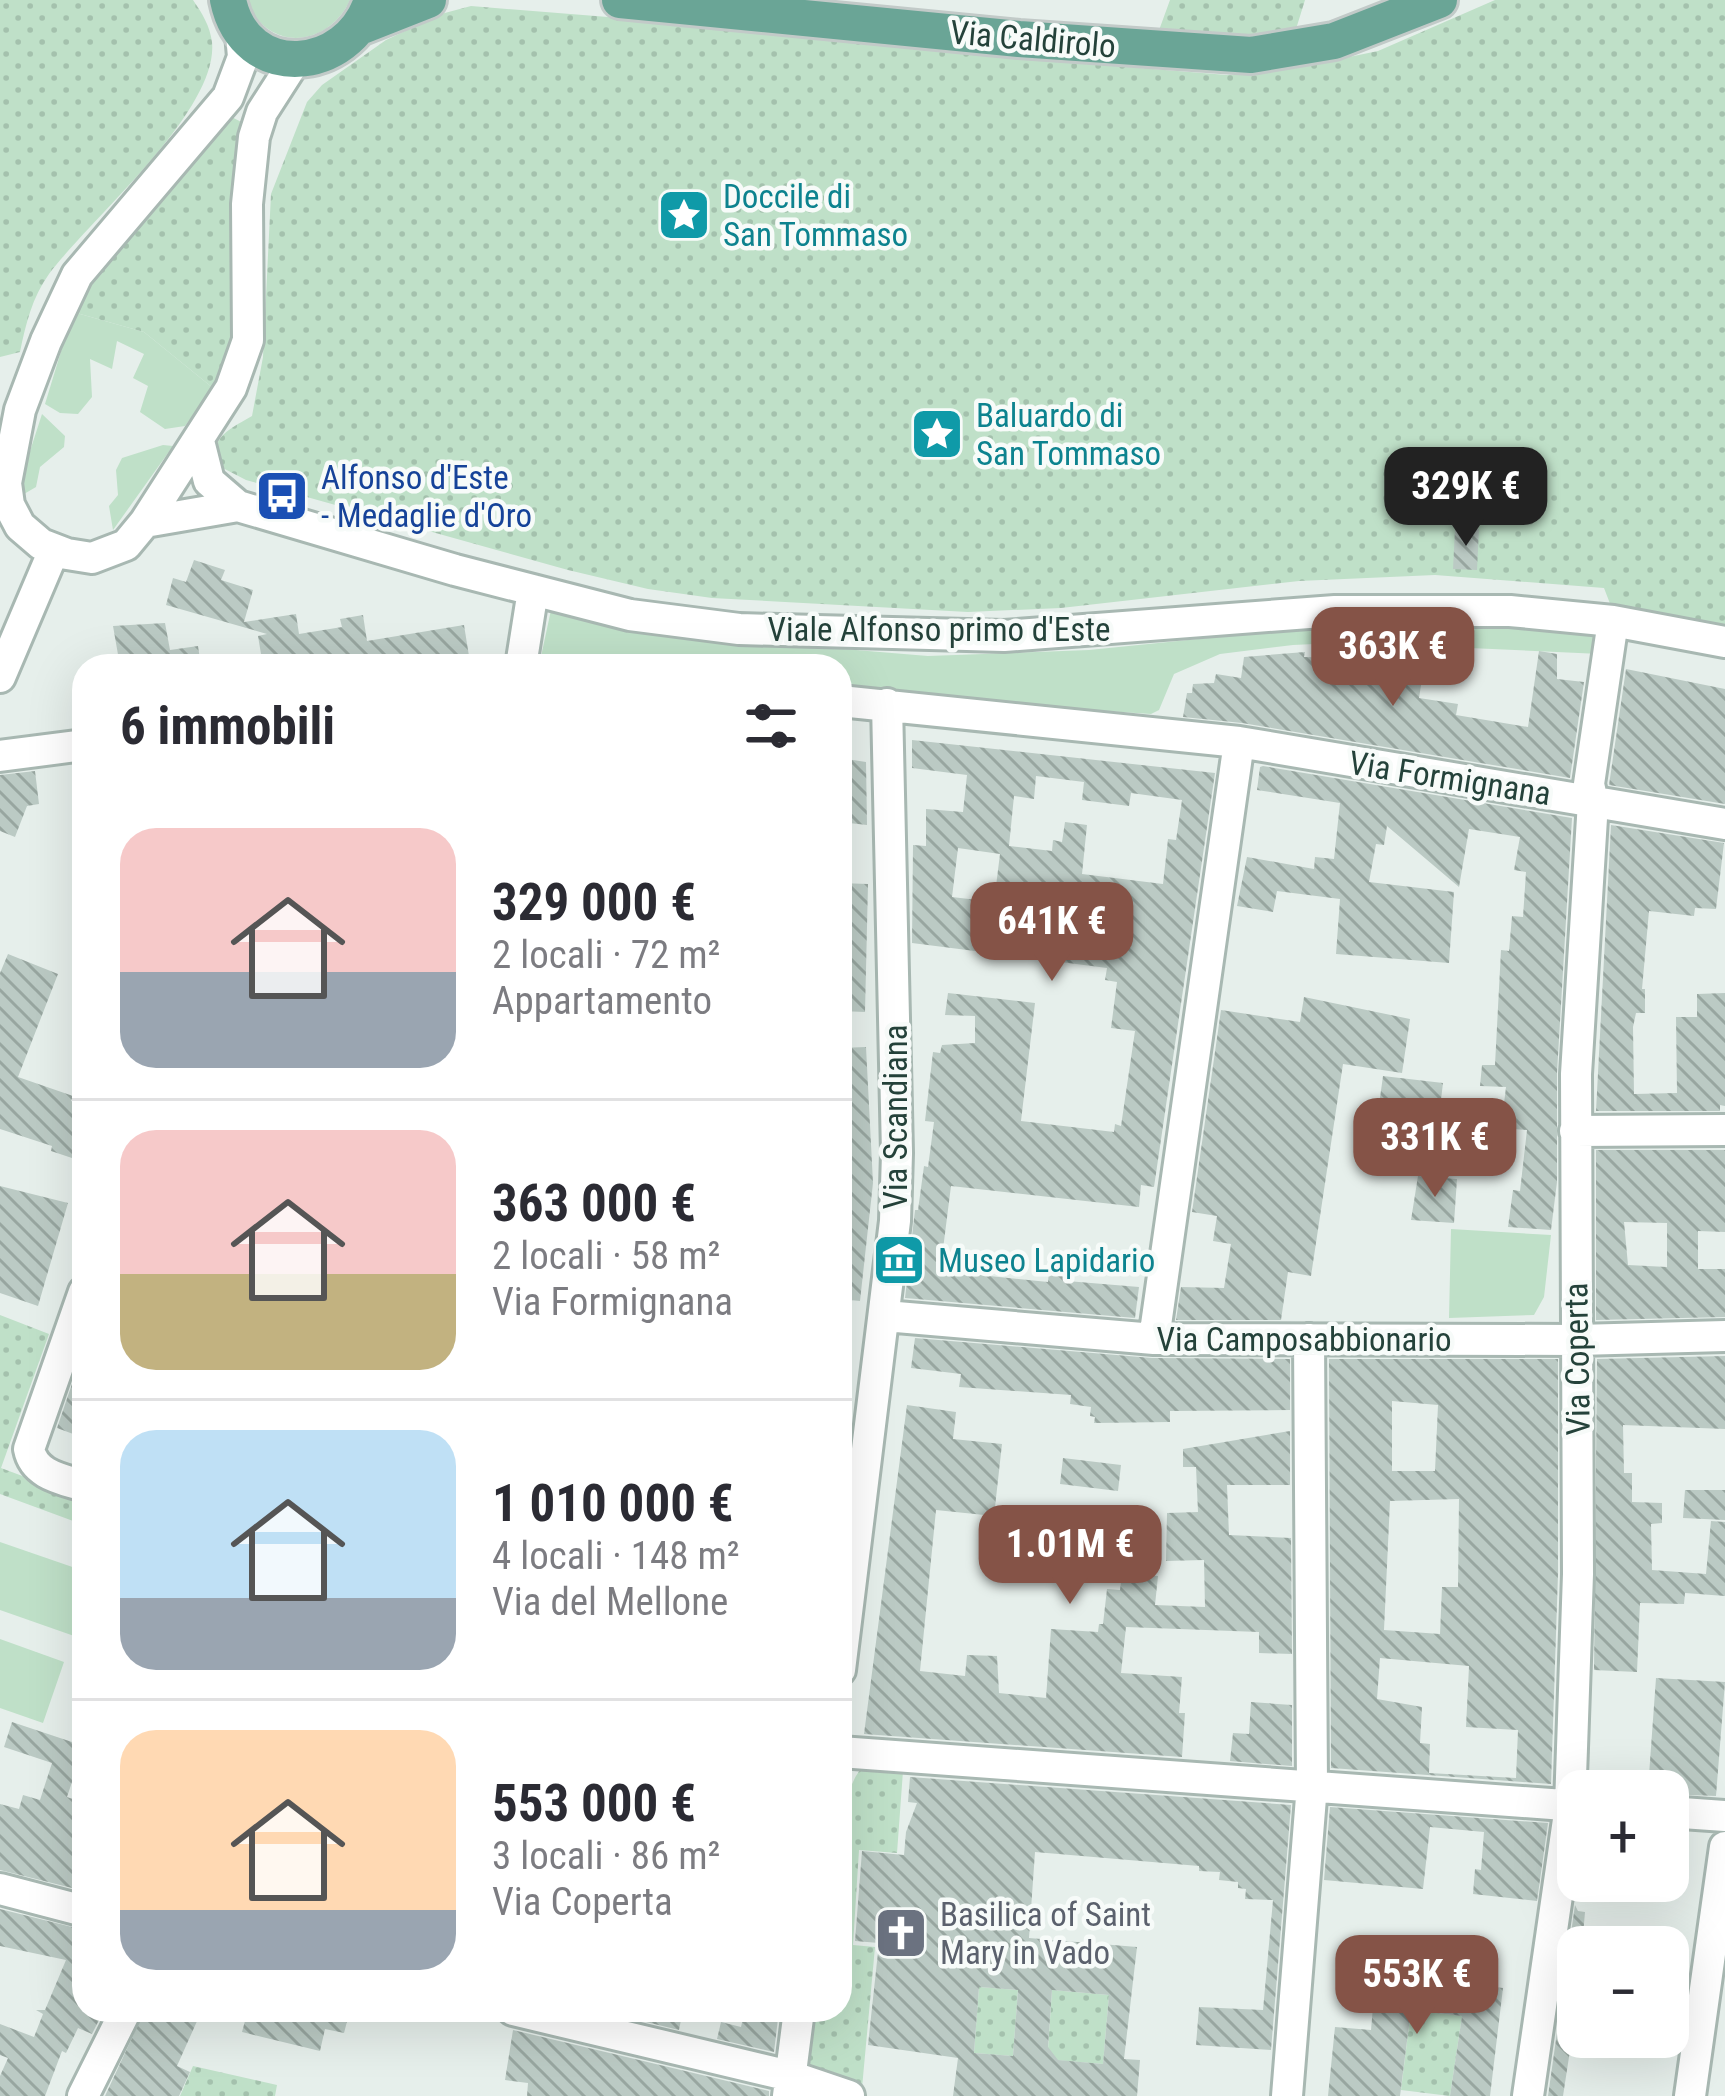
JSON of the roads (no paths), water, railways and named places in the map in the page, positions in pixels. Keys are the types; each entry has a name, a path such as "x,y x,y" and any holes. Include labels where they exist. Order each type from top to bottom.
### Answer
{"main road":[{"path":"235,17 264,52 296,59 336,49 367,13 428,0"},
{"name":"Via Caldirolo","path":"620,0 759,5 1019,39 1251,55 1334,40 1439,0"}],"street":[{"path":"235,17 243,57 228,97 77,275 60,305 5,442 9,505 29,536 54,550 92,558 126,544 199,441 243,362 248,340 247,204 254,137 262,112 296,59"},
{"path":"0,379 34,370"},
{"path":"199,441 209,481 238,506"},
{"path":"146,522 238,506"},
{"name":"Viale Alfonso primo d'Este","path":"238,506 630,615 739,629 1004,636 1335,611 1510,611 1613,621 1725,642"},
{"path":"0,676 54,550"},
{"path":"523,654 533,590"},
{"name":"Via Coperta","path":"1574,1770 1579,1340 1575,1131 1593,802 1589,784 1613,621"},
{"name":"Via Formignana","path":"852,702 1239,742 1725,824"},
{"name":"Via Scandiana","path":"852,1576 885,1316 897,1170 887,704"},
{"path":"1154,1339 1239,742"},
{"path":"0,756 72,747"},
{"path":"1575,1131 1725,1130"},
{"name":"Via Camposabbionario","path":"885,1316 1154,1339 1725,1336"},
{"path":"72,1326 29,1449 41,1470 72,1482"},
{"path":"1287,2096 1312,1785 1309,1339"},
{"path":"852,1753 1557,1805"},
{"path":"1689,1813 1725,1816"},
{"path":"1690,2096 1724,1860"},
{"path":"0,1888 72,1908"},
{"name":"Via Coperta","path":"1528,2096 1559,1902"},
{"path":"83,2096 119,2022"},
{"path":"557,2022 789,2086 850,2096"},
{"path":"789,2086 797,2022"}],"place":[{"name":"Doccile di San Tommaso","path":"684,215"},
{"name":"Baluardo di San Tommaso","path":"937,434"},
{"name":"Alfonso d'Este - Medaglie d'Oro","path":"282,496"},
{"name":"Museo Lapidario","path":"899,1260"},
{"name":"Basilica of Saint Mary in Vado","path":"901,1933"}]}
